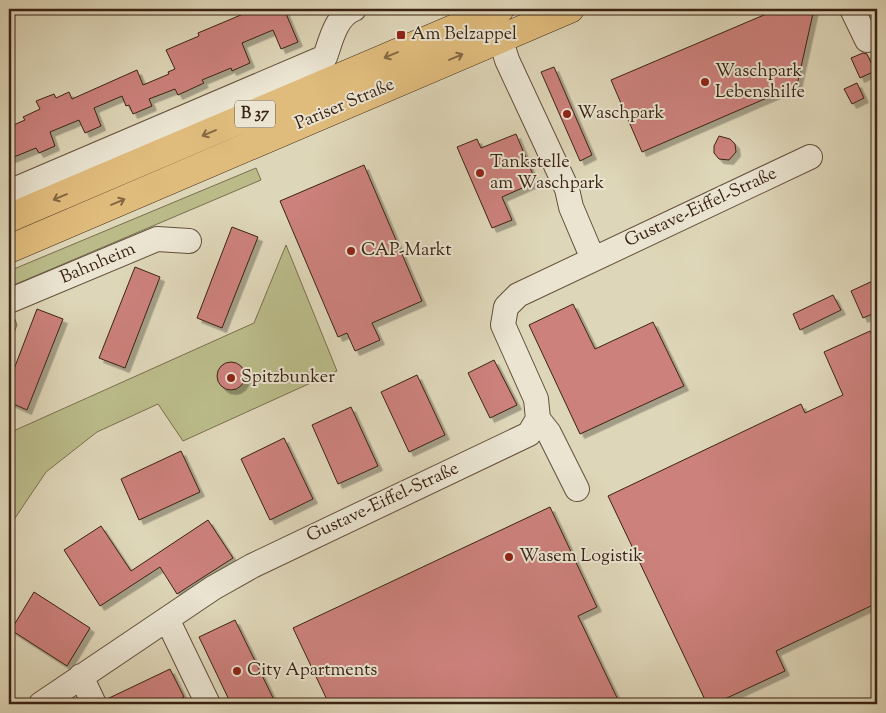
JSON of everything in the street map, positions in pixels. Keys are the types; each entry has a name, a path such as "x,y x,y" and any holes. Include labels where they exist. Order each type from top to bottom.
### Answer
{"main road":[{"name":"Pariser Straße","path":"9,249 570,9"},
{"name":"Pariser Straße","path":"9,218 495,10"}],"street":[{"path":"9,192 325,57 334,30 347,12 354,9"},
{"path":"852,9 867,40"},
{"path":"495,10 500,39 515,78 567,189 570,207 592,260"},
{"name":"Gustave-Eiffel-Straße","path":"41,704 213,588 252,566 529,434 538,419 536,399 503,325 506,307 518,295 810,157"},
{"name":"Bahnheim","path":"9,301 158,239 189,242"},
{"path":"538,419 549,432 578,489"},
{"path":"167,619 208,704"},
{"path":"81,676 94,704"}],"green space":[{"path":"256,168 261,180 9,287 9,271"},
{"path":"286,245 337,371 183,441 158,404 97,432 46,472 9,527 9,433 254,323"},
{"path":"13,314 17,325 9,345 9,315"}],"building":[{"path":"255,9 284,9 298,42 281,49 273,30 242,43 250,63 232,71 231,68 202,80 204,83 178,95 175,89 149,99 152,106 133,114 129,105 126,106 122,96 94,108 101,126 85,133 79,120 50,132 55,146 39,153 36,148 9,159 9,127 25,120 23,117 40,109 36,101 54,94 56,98 69,92 72,99 137,70 143,85 169,74 168,72 175,69 166,50 199,36 198,33"},
{"name":"Waschpark Lebenshilfe","path":"778,9 814,9 797,85 642,152 611,80"},
{"path":"863,53 867,54 875,71 860,78 851,58"},
{"name":"Waschpark","path":"554,67 592,155 580,161 541,72"},
{"path":"857,83 864,98 852,104 844,89"},
{"path":"516,134 536,182 502,197 512,220 492,228 457,147 477,139 481,148"},
{"path":"719,136 730,139 735,144 736,152 729,160 719,159 714,153 714,146"},
{"name":"CAP-Markt","path":"364,165 422,301 372,323 380,340 355,351 347,333 338,337 280,201"},
{"path":"232,227 258,237 222,328 197,318"},
{"path":"135,267 160,277 125,368 99,358"},
{"path":"877,279 877,312 863,318 851,291"},
{"path":"833,295 841,310 800,330 793,314"},
{"path":"573,304 595,349 653,322 684,386 580,434 529,325"},
{"path":"37,309 63,319 27,410 9,402 9,382"},
{"path":"870,331 877,348 877,359 872,361 877,372 877,603 776,651 785,671 714,704 707,704 608,496 801,404 805,413 843,395 824,352"},
{"path":"494,360 517,405 490,418 468,373"},
{"name":"Spitzbunker","path":"231,362 241,366 245,376 241,386 231,390 221,386 217,376 221,366"},
{"path":"417,375 445,435 409,452 381,392"},
{"path":"351,407 378,466 338,484 312,425"},
{"path":"284,438 313,499 270,520 241,459"},
{"path":"181,451 200,492 139,520 121,479"},
{"name":"Wasem Logistik","path":"550,507 597,607 578,616 620,704 329,704 293,628"},
{"path":"208,520 233,558 177,594 160,567 100,606 64,550 101,526 131,571"},
{"path":"34,592 90,628 67,666 11,630"},
{"name":"City Apartments","path":"235,620 276,704 231,704 199,637"},
{"path":"170,669 184,697 169,704 108,704 107,699"}],"place":[{"name":"Am Belzappel","path":"401,35"},
{"name":"Waschpark Lebenshilfe","path":"705,82"},
{"name":"Waschpark","path":"567,114"},
{"name":"Tankstelle am Waschpark","path":"480,173"},
{"name":"CAP-Markt","path":"351,251"},
{"name":"Spitzbunker","path":"231,378"},
{"name":"Wasem Logistik","path":"509,557"},
{"name":"City Apartments","path":"237,671"}]}
